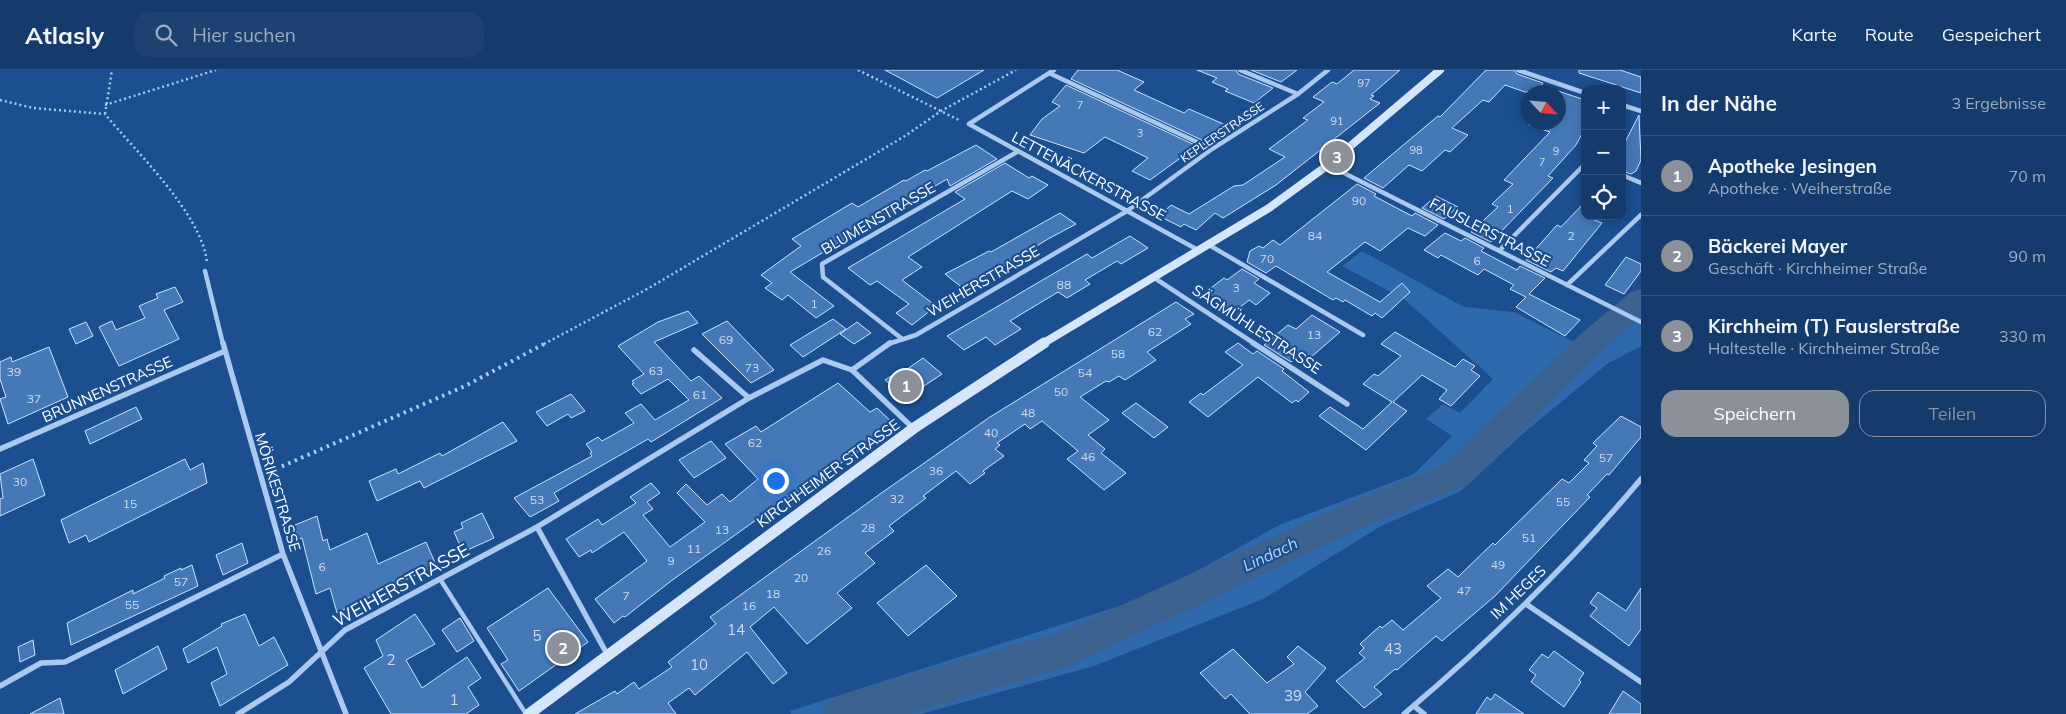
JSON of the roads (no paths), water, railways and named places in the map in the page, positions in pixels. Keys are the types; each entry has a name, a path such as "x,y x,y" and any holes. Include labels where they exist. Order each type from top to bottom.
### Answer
{"main road":[{"name":"KIRCHHEIMER STRASSE","path":"527,714 914,428 1018,358 1152,276 1269,208 1328,165 1440,70"}],"street":[{"path":"1049,73 1054,70"},
{"path":"1240,70 1298,94"},
{"name":"KEPLERSTRASSE","path":"1127,211 1212,149 1298,94 1328,70"},
{"path":"1518,70 1581,91"},
{"path":"1049,73 1212,149"},
{"name":"LETTENÄCKERSTRASSE","path":"1049,73 969,124 1198,250"},
{"path":"1626,106 1641,111"},
{"name":"BLUMENSTRASSE","path":"901,338 823,277 822,264 1017,152"},
{"name":"FAUSLERSTRASSE","path":"1328,165 1641,322"},
{"path":"1499,252 1581,168"},
{"path":"1626,177 1641,183"},
{"name":"WEIHERSTRASSE","path":"852,370 891,342 916,335 1127,211"},
{"path":"1568,285 1623,230 1641,215"},
{"path":"1208,245 1363,335"},
{"name":"MÖRIKESTRASSE","path":"206,271 225,351 283,554 346,714"},
{"name":"SÄGMÜHLESTRASSE","path":"1152,276 1348,404"},
{"path":"694,350 749,398"},
{"name":"BRUNNENSTRASSE","path":"0,449 225,351"},
{"name":"WEIHERSTRASSE","path":"238,714 289,682 345,630 537,527 749,398 823,360 852,370 914,428"},
{"name":"IM HEGES","path":"1404,714 1526,604 1610,518 1641,479"},
{"path":"537,527 607,654"},
{"path":"0,686 41,663 65,662 283,554"},
{"path":"1526,604 1641,682"},
{"path":"1414,706 1424,714"}],"lane":[{"path":"440,579 527,714"}],"waterway":[{"name":"Lindach","path":"843,714 1069,648 1360,513 1457,474 1594,340 1641,299"}],"place":[{"name":"Kirchheim (T) Fauslerstraße","path":"1337,157"},
{"name":"Apotheke Jesingen","path":"906,386"},
{"name":"Bäckerei Mayer","path":"563,648"}]}
